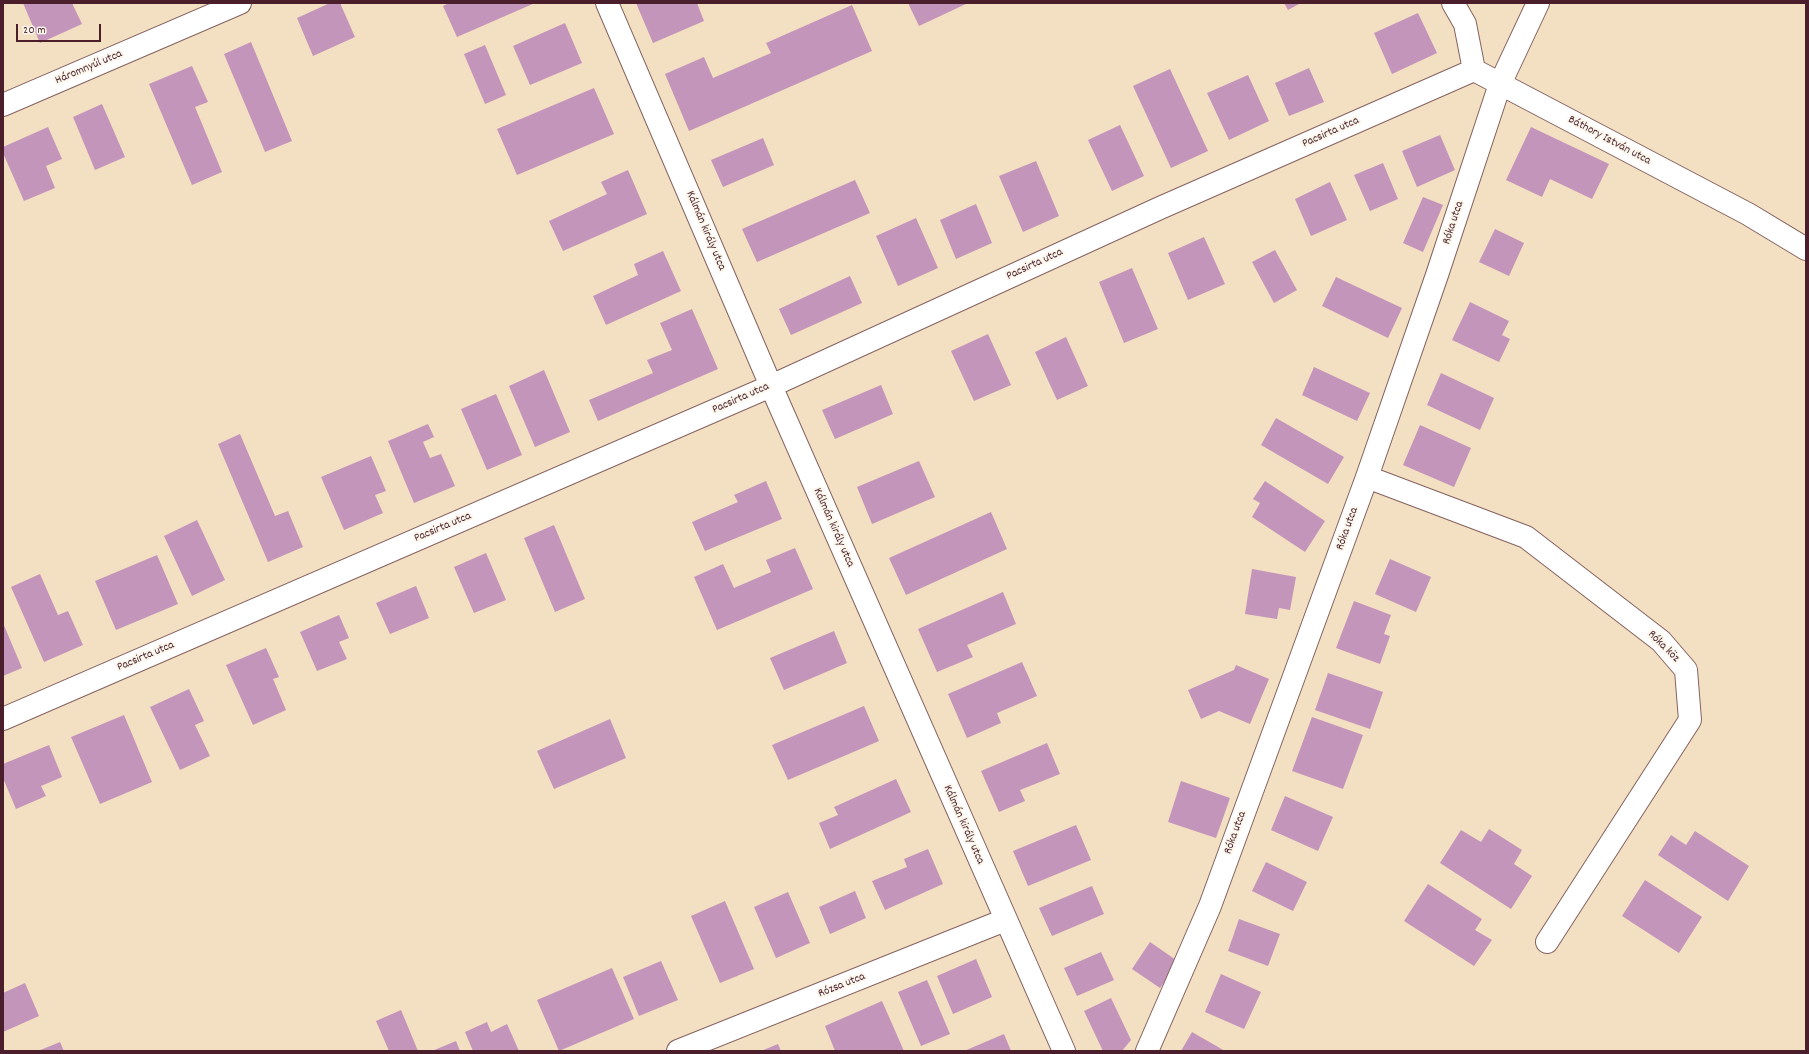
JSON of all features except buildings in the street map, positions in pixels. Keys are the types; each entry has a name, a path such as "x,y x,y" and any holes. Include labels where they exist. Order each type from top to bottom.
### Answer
{"street":[{"name":"Háromnyúl utca","path":"3,105 240,3"},
{"name":"Kálmán király utca","path":"607,3 771,386 1064,1051"},
{"path":"1453,3 1465,24 1474,70"},
{"name":"Róka utca","path":"1147,1051 1210,906 1367,477 1500,84 1538,3"},
{"name":"Pacsirta utca","path":"3,719 771,386 1160,208 1474,70"},
{"name":"Báthory István utca","path":"1474,70 1748,214 1806,249"},
{"name":"Róka köz","path":"1367,477 1526,537 1661,641 1686,670 1690,720 1547,942"},
{"name":"Rózsa utca","path":"678,1051 1005,920"}]}
